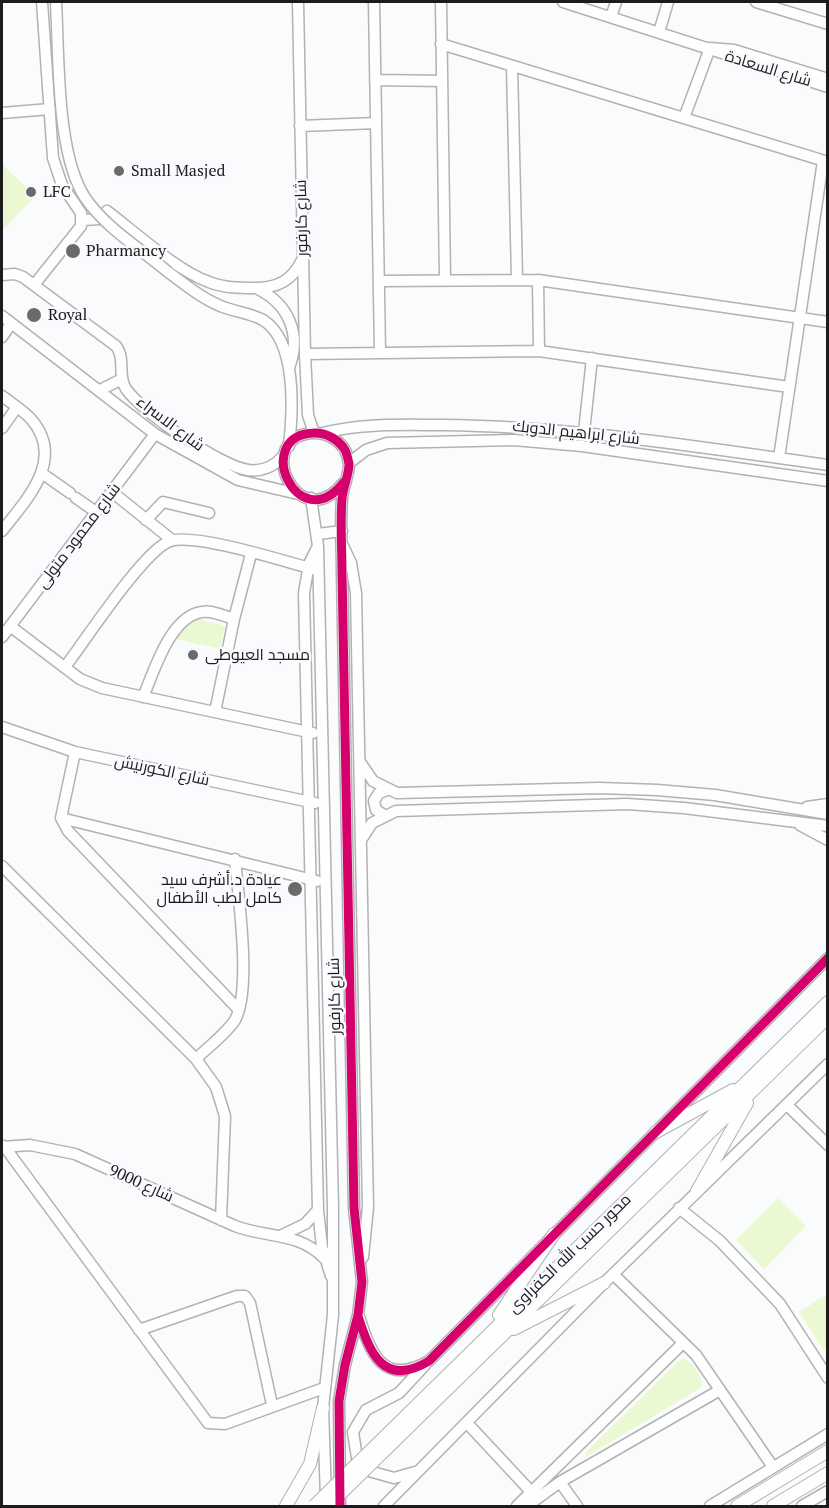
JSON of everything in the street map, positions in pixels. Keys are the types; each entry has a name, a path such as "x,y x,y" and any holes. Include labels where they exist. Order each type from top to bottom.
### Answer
{"main road":[{"name":"محور حسب الله الكفراوى","path":"314,1506 467,1363 503,1335 827,1008"},
{"path":"656,1132 751,1086"},
{"path":"697,1191 751,1086"},
{"name":"محور حسب الله الكفراوى","path":"327,1506 467,1363 484,1337 751,1086"},
{"path":"484,1337 554,1234"},
{"path":"503,1335 608,1278"},
{"path":"286,1506 310,1464 323,1408"},
{"path":"737,1506 828,1451"},
{"path":"773,1506 828,1473"}],"street":[{"path":"34,285 81,226 83,220 81,213 62,185 55,167 42,2"},
{"path":"56,2 66,144 74,177 95,210 168,272 213,303 251,315 269,325 282,341 288,369 291,417 282,463 286,481 299,494 311,498 330,495 344,482 349,463 343,447 331,436 319,433 300,437 286,451"},
{"name":"شارع كارفور","path":"298,2 305,354 308,415 319,433"},
{"path":"374,2 380,352"},
{"path":"441,2 445,279"},
{"name":"شارع السعادة","path":"563,2 710,48 734,50 828,79"},
{"path":"604,2 606,15"},
{"path":"606,15 616,2"},
{"path":"659,32 668,2"},
{"path":"756,2 828,24"},
{"path":"441,44 825,162 779,458"},
{"path":"684,118 710,48"},
{"name":"شارع السعادة","path":"710,48 722,55 828,87"},
{"path":"512,67 517,278"},
{"path":"375,80 442,81"},
{"path":"2,113 50,110"},
{"path":"300,126 376,123"},
{"path":"83,220 100,219 108,212 202,279 226,287 269,288 290,279 303,260"},
{"path":"2,275 19,275 116,346 121,356 122,379 100,390"},
{"path":"379,281 517,278 828,322"},
{"path":"538,280 539,351"},
{"path":"258,288 280,304 292,325 295,348 288,369"},
{"name":"شارع الاسراء","path":"2,316 155,434 238,480 299,494"},
{"path":"2,337 11,324"},
{"path":"305,354 539,351 789,387"},
{"path":"584,432 592,358"},
{"name":"شارع الاسراء","path":"122,379 132,395 174,430 228,463 244,469 261,470 276,463 286,451"},
{"path":"2,396 29,417 39,429 46,459 43,474 2,531"},
{"path":"2,428 17,407"},
{"path":"291,417 301,420 308,415"},
{"path":"371,425 376,446"},
{"name":"شارع ابراهيم الدوبك","path":"319,433 371,425 515,426 584,432 828,465"},
{"name":"شارع محمود متولى","path":"2,638 155,434"},
{"name":"شارع ابراهيم الدوبك","path":"349,463 376,446 480,440 537,441 828,481"},
{"path":"43,474 96,513"},
{"name":"شارع كارفور","path":"340,1506 341,1383 358,1316 361,1266 354,1208 349,996 342,544 344,482"},
{"path":"112,492 172,540"},
{"name":"شارع كارفور","path":"311,498 318,534 332,1118 334,1280 331,1339 323,1408 327,1506"},
{"path":"146,520 163,502 209,513"},
{"path":"318,534 342,531"},
{"path":"65,667 151,553 172,540 196,541 319,570"},
{"path":"342,544 351,563 355,583 368,1221 361,1266"},
{"path":"318,546 307,568 303,593 318,1210 325,1258 334,1280"},
{"path":"215,712 234,619 251,554"},
{"path":"143,697 165,646 184,620 200,612 209,612 234,619"},
{"path":"10,626 80,679 102,688 323,735"},
{"path":"344,668 358,701"},
{"name":"شارع الكورنيش","path":"3,730 75,752 324,804"},
{"path":"75,752 61,818 68,831 239,1010"},
{"path":"359,761 373,781 387,790 402,793 628,788 715,795 828,814"},
{"path":"384,815 376,810 374,801 379,793 387,790"},
{"path":"361,840 372,823 384,815 402,810 627,804 828,826"},
{"path":"791,808 828,804"},
{"path":"61,818 236,859 327,884"},
{"path":"789,820 828,840"},
{"path":"196,1059 234,1021 239,1010 242,958 236,859"},
{"path":"2,866 196,1059 216,1088 225,1116 221,1220"},
{"path":"349,915 362,898"},
{"path":"419,1469 394,1479 369,1471 354,1450 353,1432 366,1410 399,1393 429,1360 828,958"},
{"path":"329,998 342,1002 349,996"},
{"path":"329,1016 340,1012 350,1017"},
{"path":"384,1506 608,1278 828,1064"},
{"path":"352,1125 366,1096"},
{"path":"787,1105 828,1145"},
{"path":"316,1141 332,1118"},
{"name":"شارع 9000","path":"3,1146 30,1145 75,1154 249,1232 279,1236 309,1244 325,1258"},
{"path":"3,1146 208,1423 225,1424 324,1388"},
{"path":"679,1208 720,1240 780,1304 828,1378"},
{"path":"279,1236 297,1230 318,1210"},
{"path":"608,1278 683,1343 708,1370 773,1467"},
{"path":"139,1330 237,1296 245,1296 250,1303 273,1405"},
{"path":"358,1316 369,1350 382,1365 402,1370 412,1369 429,1360"},
{"path":"517,1506 534,1494 683,1343"},
{"path":"527,1506 534,1494 560,1482 720,1390"},
{"path":"466,1424 534,1494"},
{"path":"710,1506 828,1434"},
{"path":"325,1469 334,1470 339,1466"},
{"path":"560,1482 577,1506"},
{"path":"802,1506 828,1491"}],"green space":[{"path":"2,164 35,196 2,231"},
{"path":"197,618 225,626 220,649 176,639 191,620"},
{"path":"778,1198 806,1226 764,1269 736,1240"},
{"path":"827,1294 827,1348 824,1351 799,1312"},
{"path":"683,1357 696,1370 702,1387 584,1458 586,1452"}],"cycle path":[{"path":"340,1506 339,1401 345,1365 358,1315 362,1282 354,1208 341,536 342,499 349,464 342,446 324,434 315,433 296,438 286,449 283,464 288,480 297,493 311,499 327,497 344,482"},
{"path":"358,1316 374,1354 390,1369 401,1371 429,1361 828,958"}],"place":[{"name":"Small Masjed","path":"119,171"},
{"name":"LFC","path":"31,192"},
{"name":"Pharmancy","path":"73,251"},
{"name":"Royal","path":"34,315"},
{"name":"مسجد العيوطى","path":"193,655"},
{"name":"عيادة د.أشرف سيد كامل لطب الأطفال","path":"295,889"}]}
